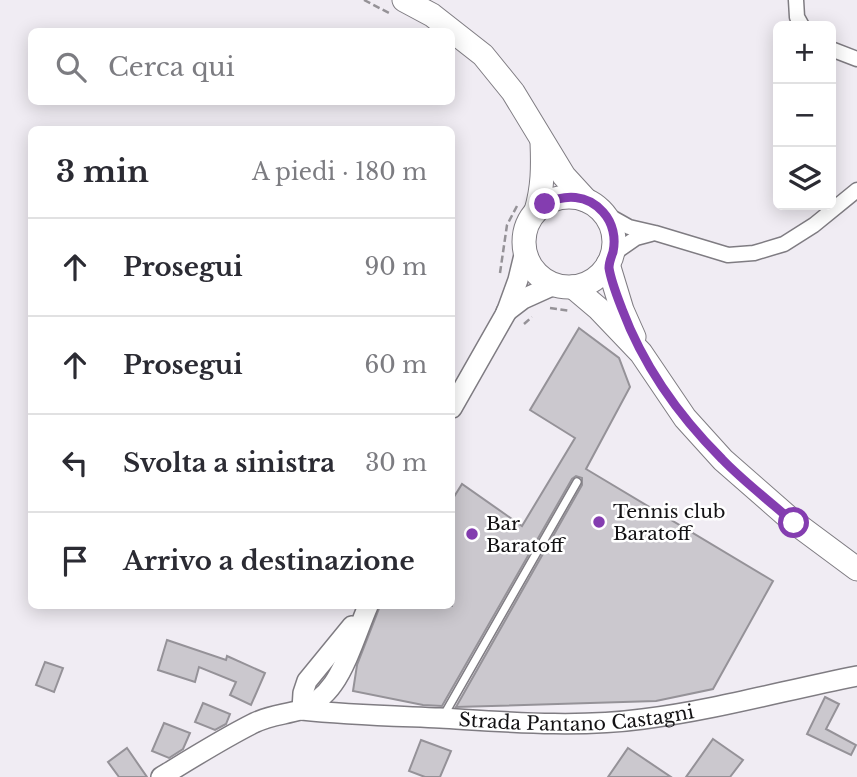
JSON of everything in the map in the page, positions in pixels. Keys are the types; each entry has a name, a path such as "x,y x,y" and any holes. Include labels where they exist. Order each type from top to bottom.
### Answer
{"main road":[{"path":"404,0 432,15 449,28"},
{"path":"455,33 483,55 513,92 564,176 610,222 614,244 602,273 584,285 564,286"},
{"path":"528,204 541,191 544,168 541,139"},
{"path":"528,204 545,204 565,197 576,197 595,207"},
{"path":"528,204 530,219 524,240 525,251 535,272 544,279 564,286 600,309 641,353 685,418 723,460 794,523 857,569"},
{"path":"610,259 622,310 641,353"}],"street":[{"path":"796,0 799,21"},
{"path":"836,51 857,59"},
{"path":"595,207 629,227 728,255 754,253 784,244 814,225 857,190"},
{"path":"610,259 636,238 654,233"},
{"path":"455,403 506,313 525,251"},
{"path":"506,313 523,299 564,286"},
{"path":"302,710 307,681 366,609"},
{"name":"Strada Pantano Castagni","path":"162,777 217,742 257,722 275,715 302,710 504,722 595,723 691,711 854,674"}],"lane":[{"path":"442,718 577,482"}],"path":[{"path":"499,278 507,225 528,204"},
{"path":"544,310 551,307 571,311"},
{"path":"524,324 537,313"}],"building":[{"name":"Tennis club Baratoff","path":"579,328 619,358 630,387 586,469 773,581 713,689 656,701 456,707 582,485 582,478 576,476 442,706 423,705 353,691 357,665 379,609 455,609 455,495 462,484 522,526 575,438 530,410"},
{"path":"167,640 226,660 227,656 265,673 251,705 230,695 236,682 199,667 195,682 158,670"},
{"path":"45,662 63,668 54,692 36,685"},
{"path":"825,697 839,704 826,729 856,745 851,755 807,734"},
{"path":"203,703 230,714 226,724 215,730 195,722"},
{"path":"164,723 190,733 183,749 169,758 152,751"},
{"path":"713,739 743,760 730,777 686,777"},
{"path":"421,740 451,751 440,777 425,777 409,771"},
{"path":"127,748 147,777 119,777 108,762"},
{"path":"628,748 671,777 608,777"}],"place":[{"name":"Tennis club Baratoff","path":"599,522"},
{"name":"Bar Baratoff","path":"472,534"}],"route":[{"path":"545,204 555,199 576,197 586,200 604,213 613,233 614,244 608,264 612,281 641,353 685,418 723,460 794,523"}]}
